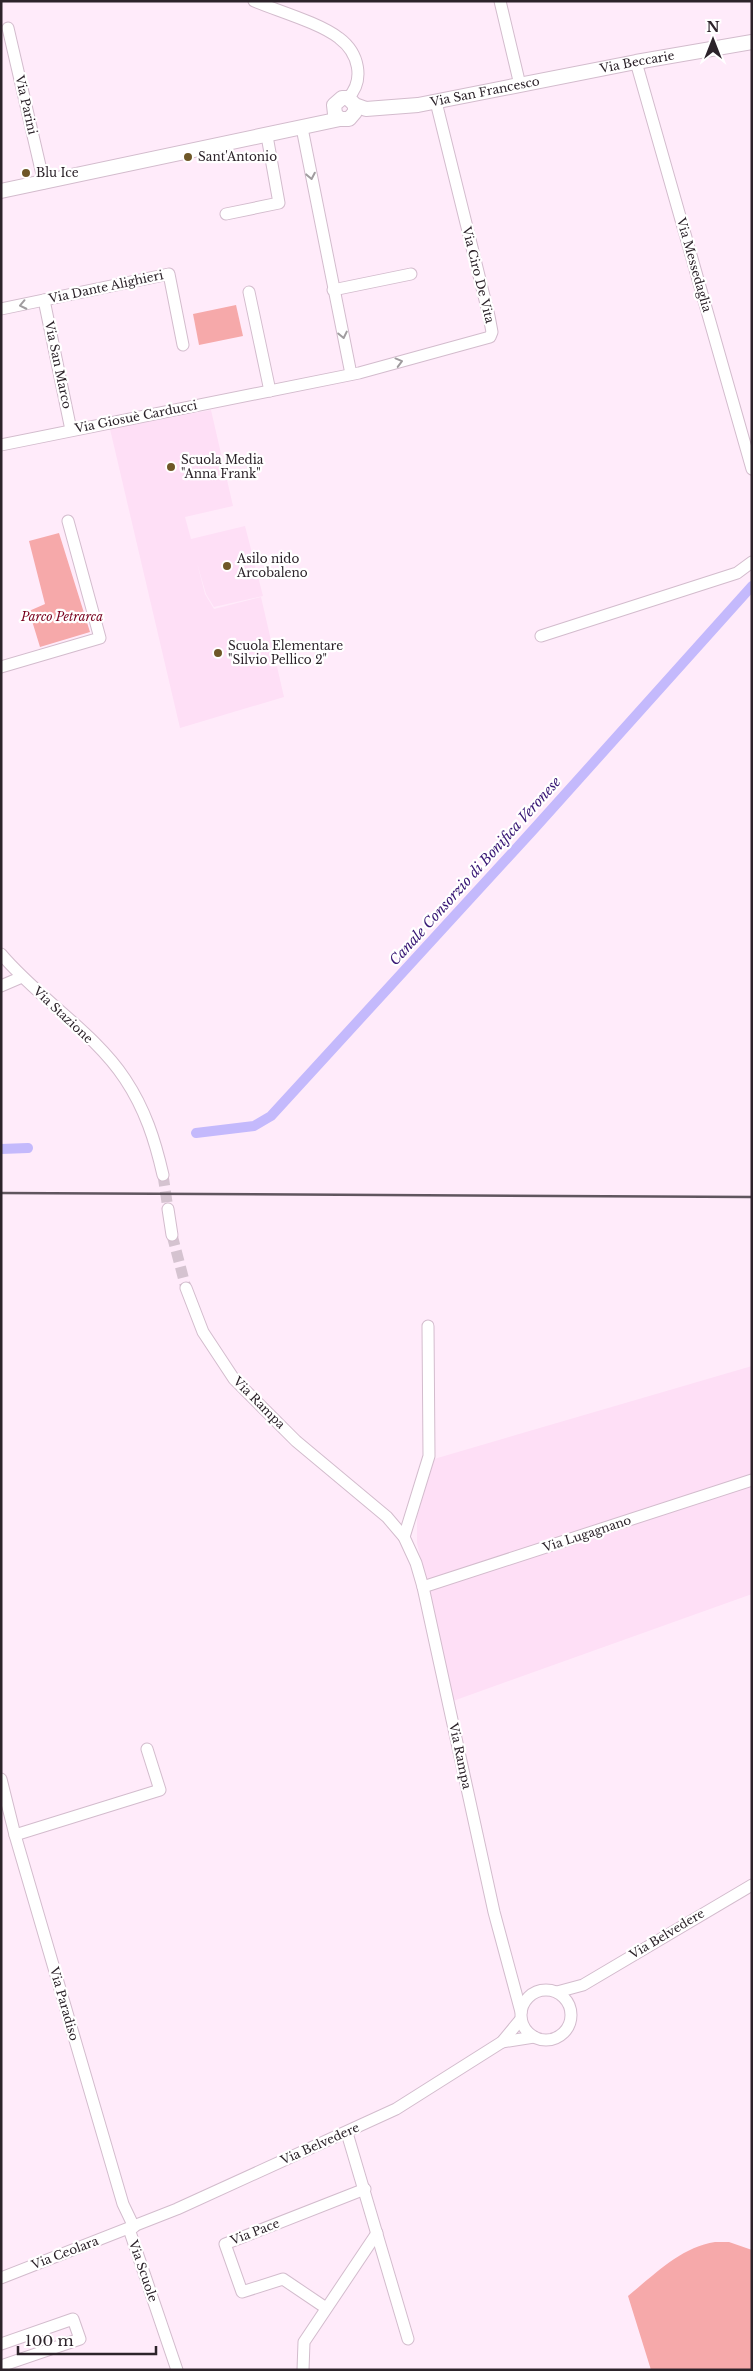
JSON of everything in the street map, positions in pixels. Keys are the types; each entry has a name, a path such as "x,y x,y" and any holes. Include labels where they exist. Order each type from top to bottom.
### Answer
{"main road":[{"name":"Via Beccarie","path":"552,79 752,42"},
{"name":"Via San Francesco","path":"1,191 304,128 346,110 418,105 552,79"}],"street":[{"path":"254,1 327,31 339,38 348,47 356,61 359,77 358,84 346,110"},
{"path":"500,1 520,85"},
{"name":"Via Parini","path":"8,28 44,183"},
{"name":"Via Messedaglia","path":"636,62 752,468"},
{"name":"Via Ciro De Vita","path":"351,374 484,340 490,337 492,332 436,102"},
{"path":"304,128 333,290 351,374"},
{"path":"226,214 279,203 267,136"},
{"name":"Via Dante Alighieri","path":"1,309 169,274 183,345"},
{"path":"333,290 411,274"},
{"path":"249,292 270,391"},
{"name":"Via San Marco","path":"44,300 71,430"},
{"name":"Via Giosuè Carducci","path":"1,445 351,374"},
{"path":"1,668 100,638 68,522"},
{"path":"541,636 737,572 752,562"},
{"name":"Via Stazione","path":"1,954 22,977 100,1049 124,1077 140,1103 150,1129 163,1175"},
{"path":"1,986 22,977"},
{"path":"168,1209 172,1235"},
{"name":"Via Rampa","path":"186,1288 204,1332 234,1380 296,1441 387,1516 404,1537 416,1563 494,1912 521,2016"},
{"path":"404,1537 429,1456 428,1326"},
{"name":"Via Lugagnano","path":"423,1588 752,1480"},
{"path":"15,1835 160,1790 147,1749"},
{"name":"Via Paradiso","path":"1,1779 15,1835 131,2228"},
{"name":"Via Belvedere","path":"131,2228 347,2133 396,2109 502,2042 521,2016 526,2000 538,1991 557,1992 583,1985 752,1885"},
{"path":"512,1976 529,1989 538,1991"},
{"name":"Via Belvedere","path":"502,2042 534,2038 547,2040 559,2037 569,2026 570,2008 583,1985"},
{"path":"557,1992 565,1999 570,2008"},
{"path":"521,2016 524,2028 534,2038"},
{"path":"347,2133 408,2339"},
{"name":"Via Pace","path":"326,2308 283,2279 242,2292 225,2244 365,2189"},
{"name":"Via Ceolara","path":"1,2278 131,2228"},
{"name":"Via Scuole","path":"131,2228 177,2370"},
{"path":"303,2370 304,2342 377,2233"},
{"path":"73,2320 80,2339 7,2366 2,2344 73,2320"}],"shaded area":[{"path":"211,410 233,506 185,517 191,539 245,526 263,596 214,607 206,594 197,563 205,594 214,609 261,597 284,697 180,728 110,429"},
{"path":"752,1366 752,1594 453,1701 417,1543 417,1516 434,1459"}],"green space":[{"path":"236,305 243,336 199,345 193,314"},
{"name":"Parco Petrarca","path":"59,533 90,632 40,647 29,611 45,604 29,541"},
{"path":"715,2242 729,2242 752,2250 752,2370 651,2370 628,2296 679,2256 703,2245"}],"waterway":[{"name":"Canale Consorzio di Bonifica Veronese","path":"196,1133 254,1126 271,1116 533,830 752,586"},
{"name":"Canale Consorzio di Bonifica Veronese","path":"1,1149 28,1148"}],"tunnel":[{"path":"163,1175 168,1209"},
{"path":"172,1235 186,1288"}],"railway":[{"path":"1,1193 752,1197"}],"place":[{"name":"Sant'Antonio","path":"188,157"},
{"name":"Blu Ice","path":"26,173"},
{"name":"Scuola Media \"Anna Frank\"","path":"171,467"},
{"name":"Asilo nido Arcobaleno","path":"227,566"},
{"name":"Scuola Elementare \"Silvio Pellico 2\"","path":"218,653"}]}
